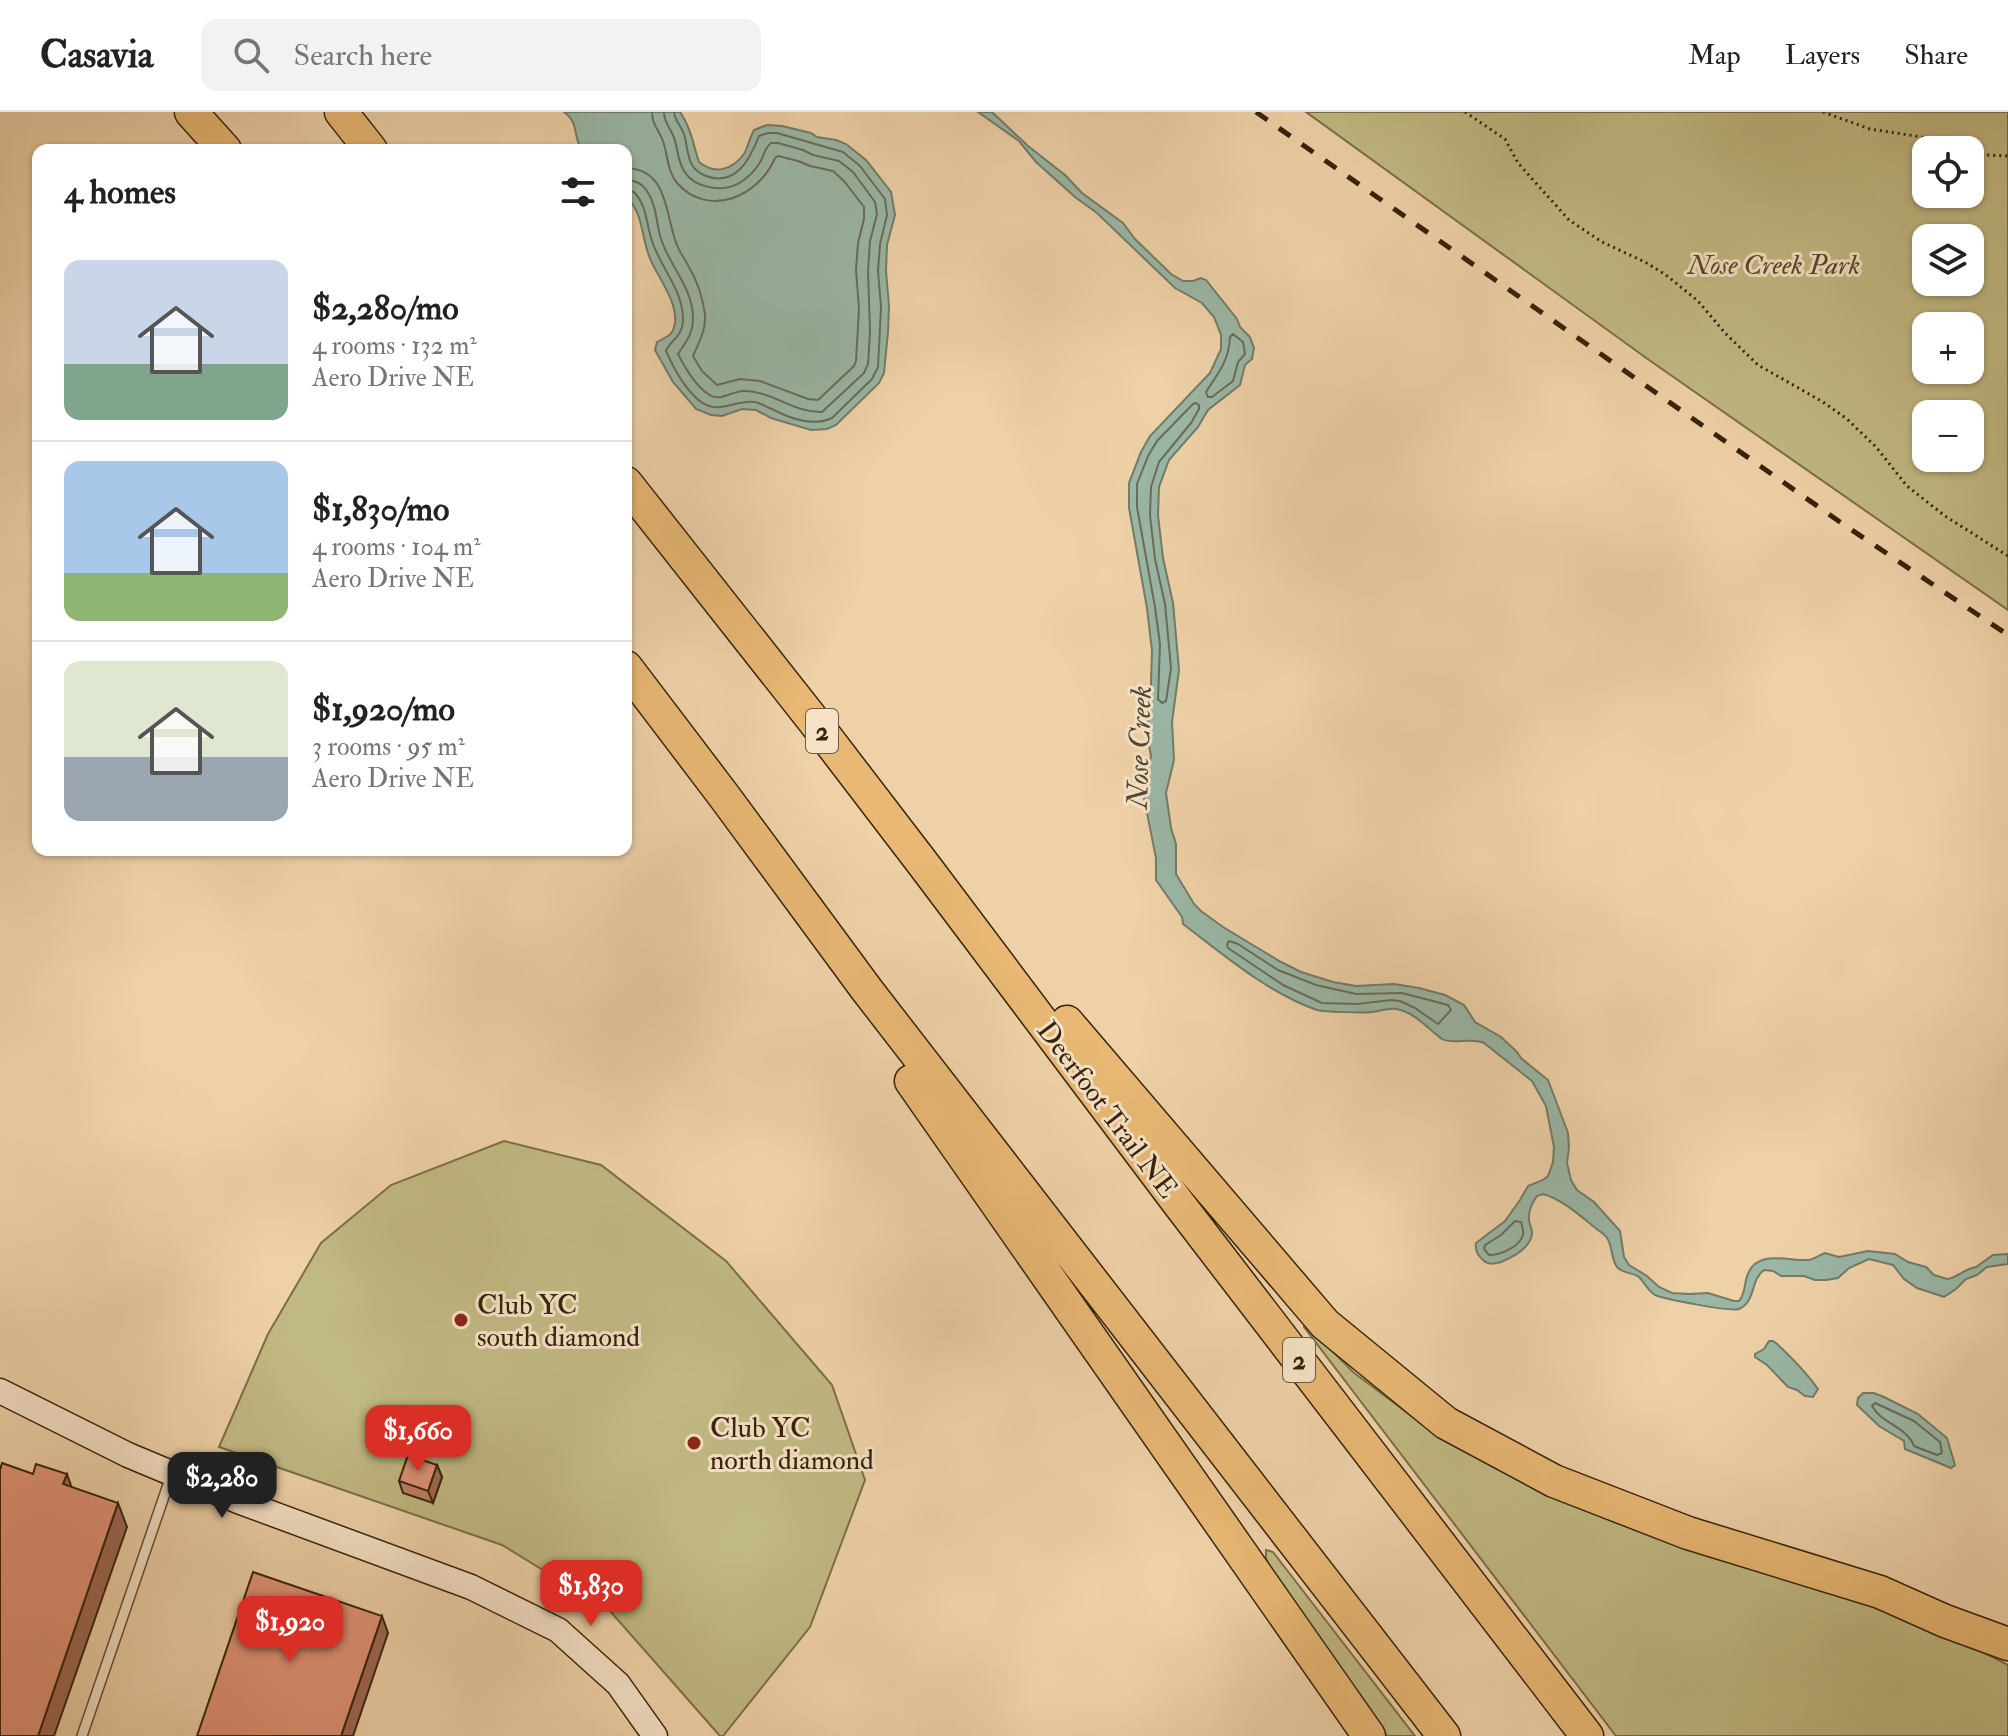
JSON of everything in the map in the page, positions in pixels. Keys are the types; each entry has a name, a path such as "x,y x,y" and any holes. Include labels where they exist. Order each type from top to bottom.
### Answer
{"highway":[{"path":"191,112 220,144"},
{"path":"341,112 366,144"},
{"name":"Deerfoot Trail NE","path":"632,491 813,720 1587,1736"},
{"path":"632,675 867,990 1444,1736"},
{"path":"1013,983 1056,1009 1325,1324 1446,1423 1554,1481 1688,1533 1880,1592 2006,1644"},
{"path":"867,990 875,1029 1369,1736"}],"street":[{"path":"0,1391 128,1455 238,1501 471,1587 558,1630 618,1684 655,1736"}],"lane":[{"path":"82,1736 172,1473"}],"path":[{"path":"1465,112 1505,139 1518,163 1569,220 1602,242 1666,275 1698,301 1758,365 1847,419 1876,447 1907,486 1945,516 2008,556"},
{"path":"1823,112 1870,129 1916,136"},
{"path":"1984,154 2008,156"}],"green space":[{"name":"Nose Creek Park","path":"1306,112 2008,112 2008,610 1649,360"},
{"path":"504,1141 601,1165 726,1261 832,1385 865,1480 810,1627 723,1736 611,1612 502,1545 219,1447 268,1334 321,1243 391,1185"},
{"path":"1305,1323 1353,1372 1433,1432 1934,1627 2008,1665 2008,1736 1616,1736 1304,1327"},
{"path":"1266,1550 1273,1552 1415,1736 1387,1736 1270,1567"}],"water":[{"path":"564,112 680,112 699,162 717,169 734,164 744,154 754,130 767,125 836,140 866,160 891,192 895,215 887,245 888,332 884,373 879,383 836,425 827,429 811,430 756,410 742,409 722,416 696,409 673,382 655,350 657,342 672,332 675,315 670,296 649,257 632,204 632,144 579,144 569,116"},
{"path":"978,112 992,112 1082,193 1123,223 1171,274 1183,281 1206,280 1250,337 1254,348 1252,359 1245,365 1240,385 1208,410 1198,427 1169,460 1159,487 1158,515 1173,603 1179,670 1172,722 1174,760 1166,793 1176,844 1176,874 1194,904 1223,927 1301,972 1356,986 1394,984 1419,988 1445,995 1464,1005 1475,1022 1501,1037 1548,1080 1568,1133 1567,1163 1571,1180 1577,1190 1594,1202 1620,1231 1624,1257 1629,1265 1672,1293 1708,1293 1739,1301 1749,1271 1757,1262 1771,1258 1810,1260 1825,1253 1839,1257 1868,1251 1895,1254 1947,1279 1976,1267 1993,1255 2008,1254 2008,1264 1987,1267 1944,1297 1917,1288 1904,1279 1893,1265 1869,1259 1849,1268 1838,1278 1826,1280 1781,1276 1764,1270 1744,1306 1739,1309 1711,1307 1655,1295 1639,1277 1617,1267 1604,1234 1565,1205 1543,1194 1537,1196 1531,1207 1531,1237 1521,1251 1491,1264 1479,1256 1476,1243 1505,1221 1528,1186 1548,1176 1553,1162 1554,1147 1546,1106 1532,1081 1484,1043 1446,1041 1403,1011 1321,1011 1281,994 1183,924 1182,917 1156,880 1156,858 1144,798 1151,756 1146,729 1150,712 1152,651 1129,508 1129,483 1150,436 1210,373 1221,349 1221,335 1214,317 1202,303 1175,288 1097,213 1036,162 1019,141"},
{"path":"1769,1341 1776,1343 1818,1389 1813,1397 1788,1387 1755,1357"},
{"path":"1863,1393 1874,1393 1918,1414 1947,1438 1955,1465 1951,1468 1905,1449 1904,1441 1879,1426 1857,1405"}],"building":[{"path":"408,1455 437,1465 428,1491 399,1481"},
{"path":"2,1463 33,1474 36,1464 67,1474 63,1484 118,1503 38,1736 0,1736"},
{"path":"253,1572 382,1616 341,1736 197,1736"}],"railway":[{"path":"1256,112 1840,522 2008,635"}],"place":[{"name":"Club YC south diamond","path":"461,1320"},
{"name":"Club YC north diamond","path":"694,1443"}],"water label":[{"name":"Nose Creek","path":"1139,747"}]}
